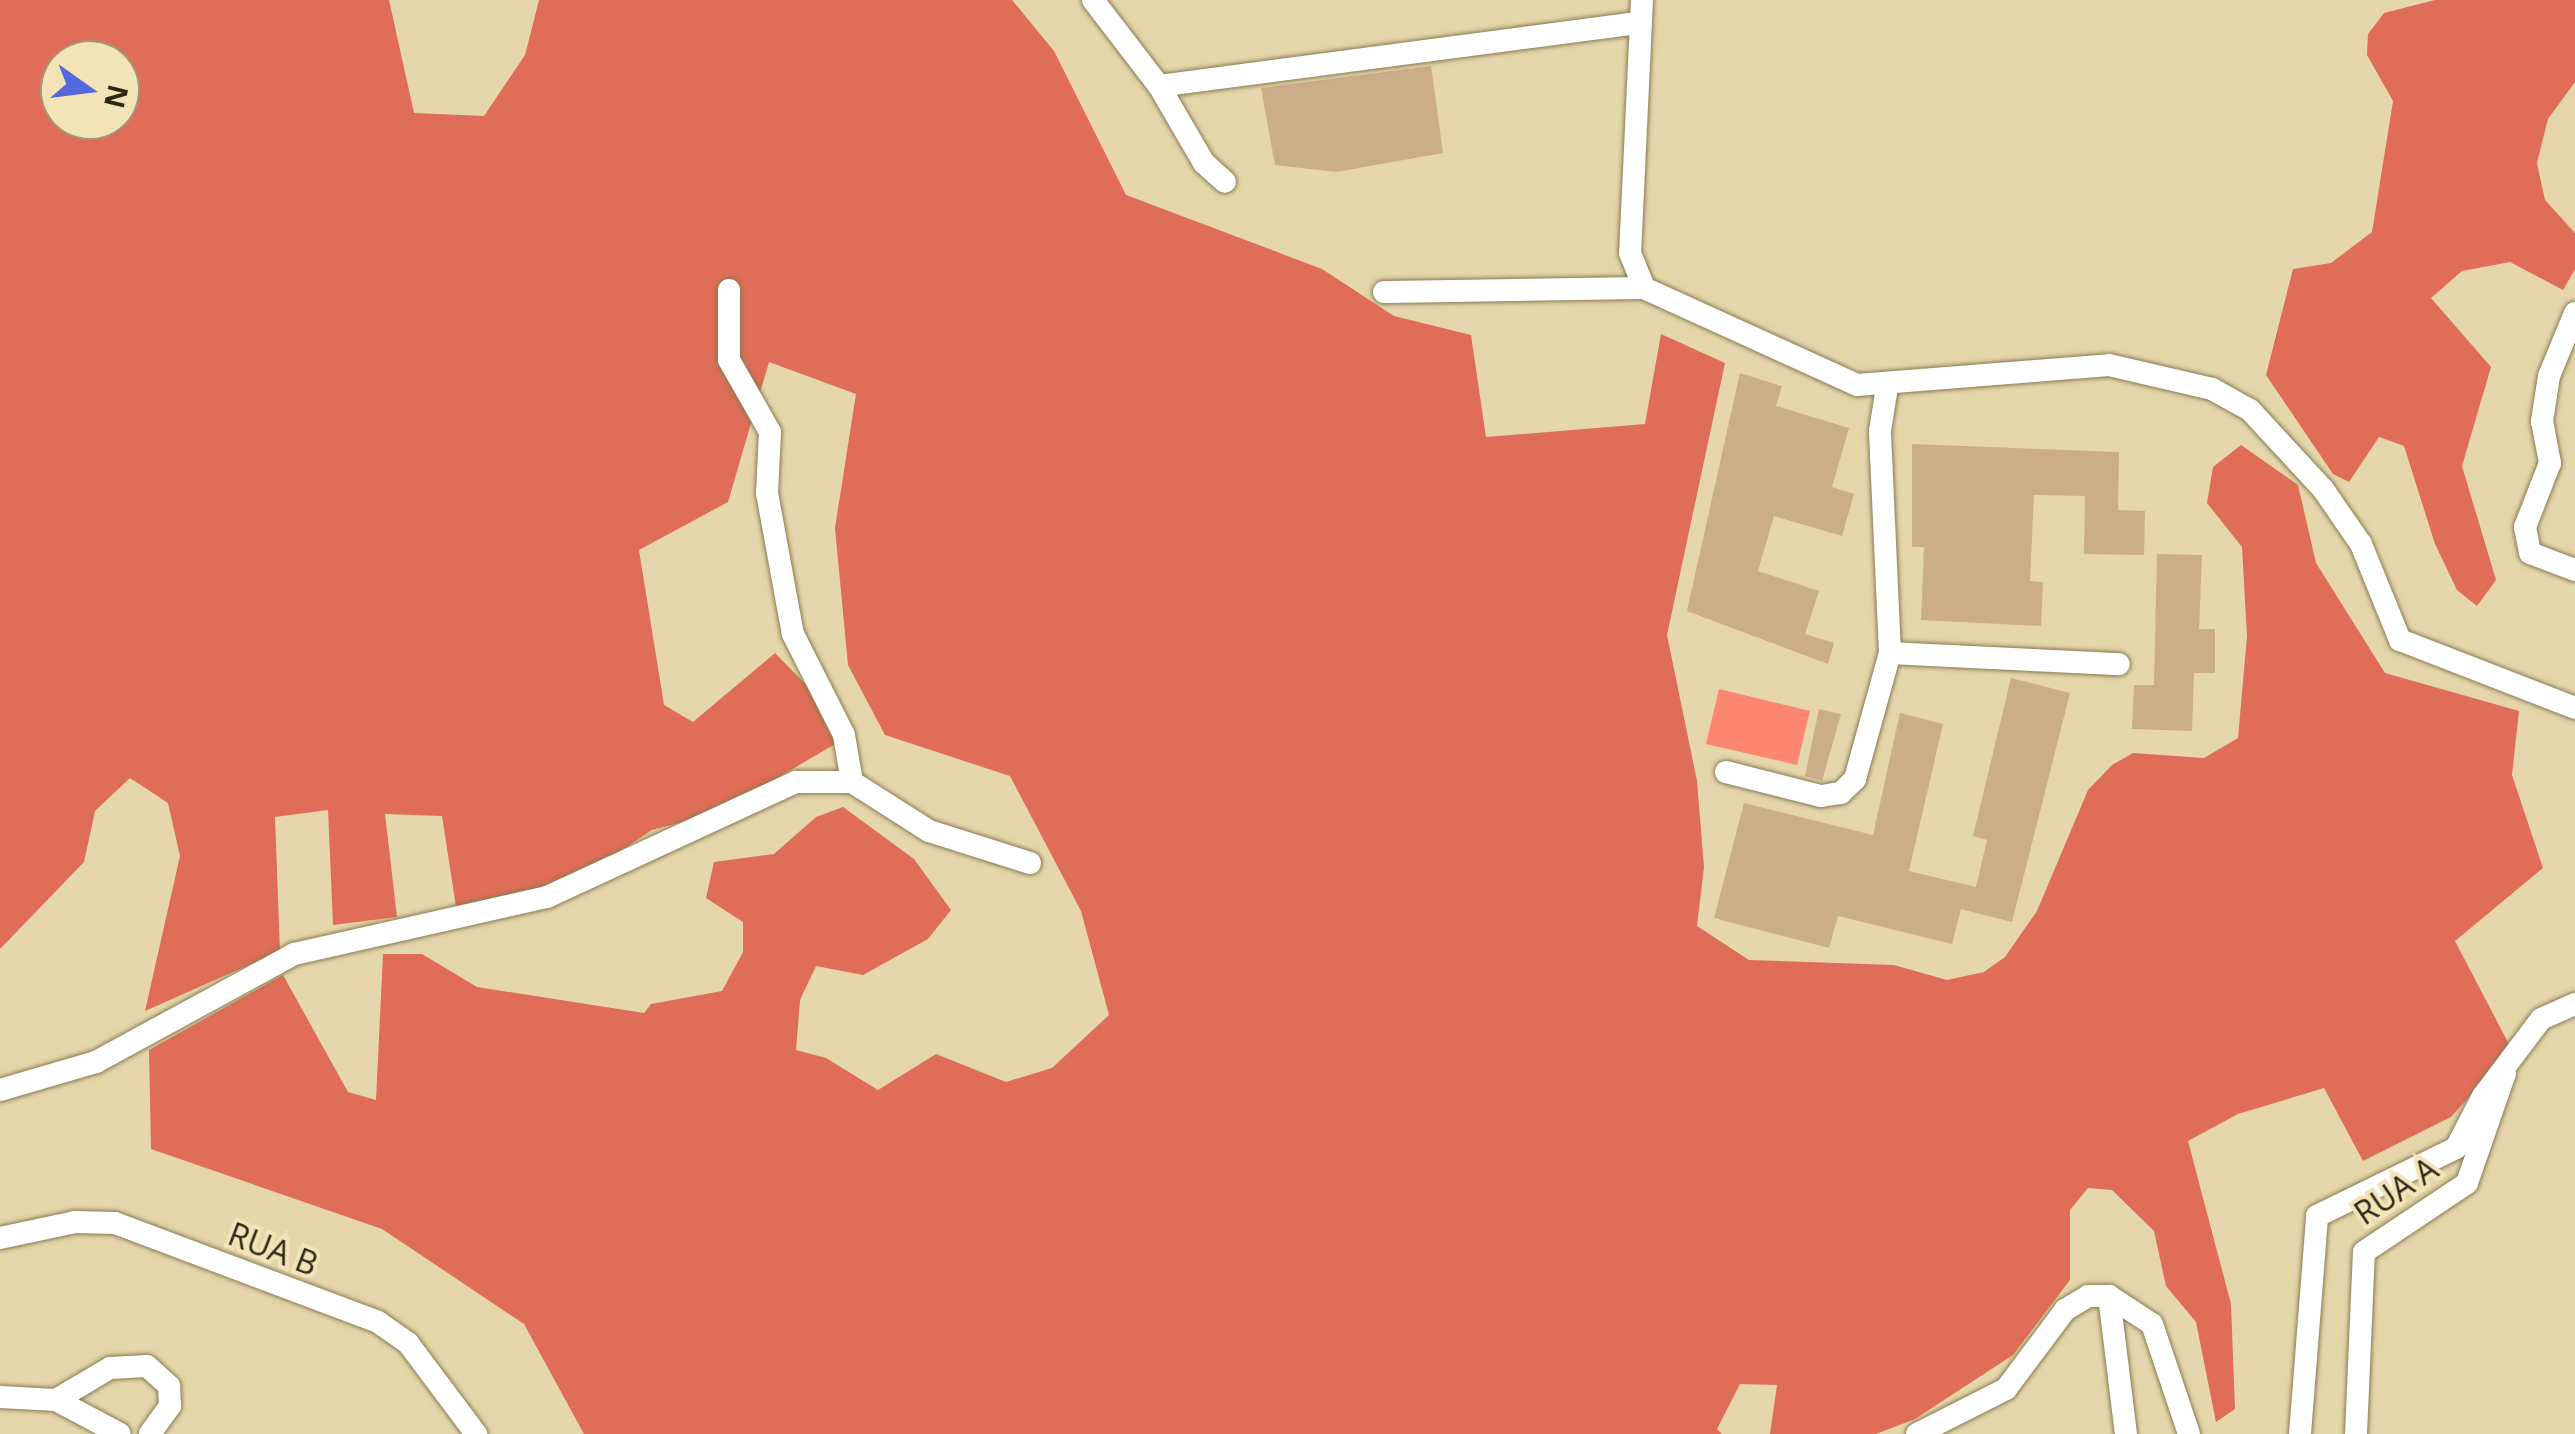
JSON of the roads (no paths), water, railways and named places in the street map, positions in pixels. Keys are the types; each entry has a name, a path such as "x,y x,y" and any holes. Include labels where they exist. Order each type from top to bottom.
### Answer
{"street":[{"path":"1093,0 1159,86 1204,163 1225,182"},
{"path":"1159,86 1641,11 1630,253 1644,288"},
{"path":"1384,292 1644,288 1820,374 1887,387 2109,365 2212,389 2250,410 2324,489 2360,544 2400,640 2575,708"},
{"path":"730,290 729,360 770,432 767,494 793,634 844,734 852,782"},
{"path":"2575,313 2544,399 2545,488 2525,526 2530,554 2575,570"},
{"path":"1726,772 1821,796 1841,793 1855,780 1890,653 1880,431 1887,387"},
{"path":"1890,653 2119,664"},
{"path":"0,1090 96,1062 294,954 547,898 796,782 852,782 928,831 1030,863"},
{"path":"2300,1434 2317,1216 2446,1156 2541,1019 2575,1004"},
{"name":"RUA A","path":"2356,1434 2364,1252 2467,1183 2506,1070"},
{"name":"RUA B","path":"0,1238 115,1223 378,1322 408,1343 476,1434"},
{"path":"1917,1434 2006,1390 2073,1302 2110,1296 2152,1324 2189,1434"},
{"path":"2110,1296 2126,1434"},
{"path":"56,1400 110,1368 147,1366 160,1373 170,1396 161,1427 150,1434"},
{"path":"0,1397 56,1400 120,1434"}]}
